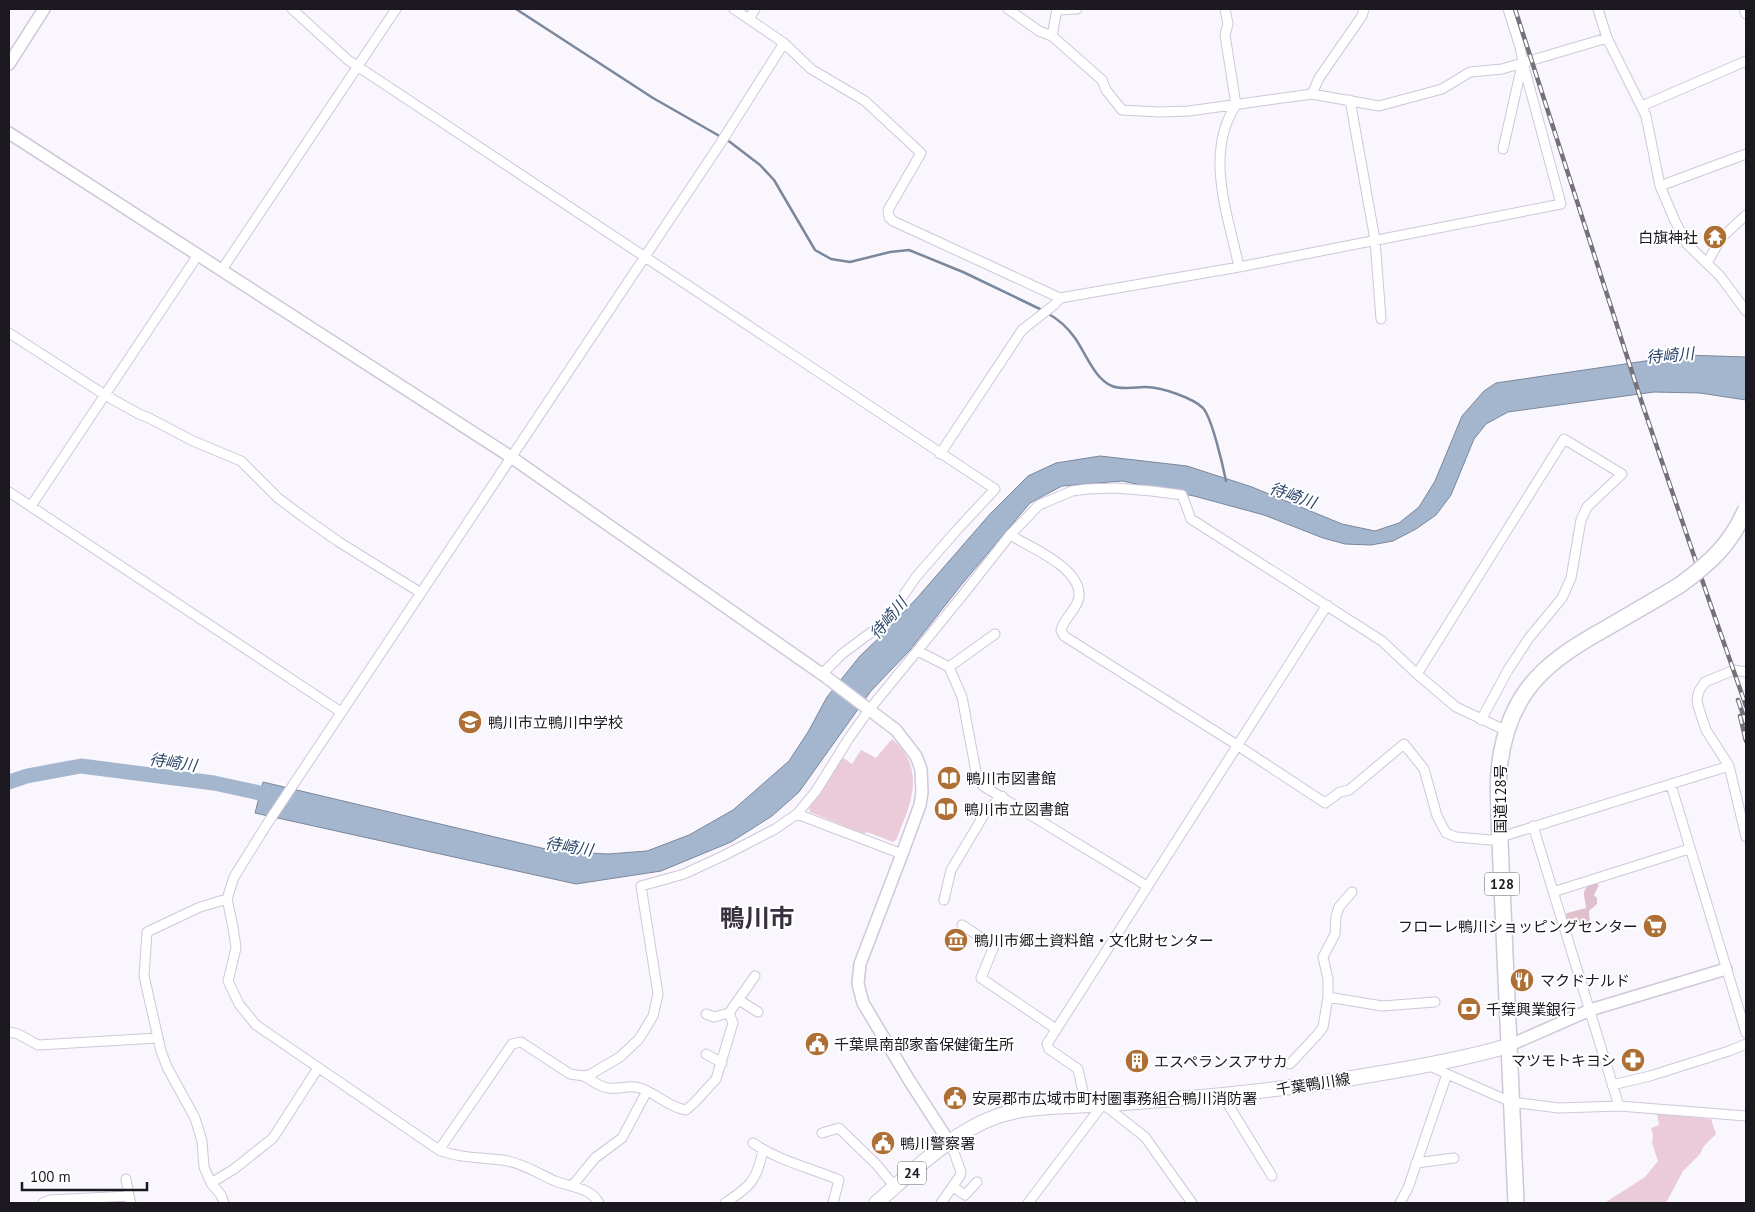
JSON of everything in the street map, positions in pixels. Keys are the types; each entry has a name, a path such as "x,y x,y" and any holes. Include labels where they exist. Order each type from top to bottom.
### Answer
{"highway":[{"name":"国道128号","path":"1516,1203 1500,838 1500,763 1506,731 1512,714 1527,690 1534,680 1556,659 1680,585 1706,565 1725,546 1746,509"}],"main road":[{"name":"千葉鴨川線","path":"876,1203 949,1142 984,1121 1003,1114 1039,1107 1223,1096 1298,1087 1428,1065 1482,1054 1508,1046"}],"street":[{"path":"9,64 44,9"},
{"path":"292,9 348,60 995,489 956,530 916,577 885,622 842,654 824,676"},
{"path":"222,271 396,9"},
{"path":"734,9 784,43 811,69 865,101 921,153 888,210 889,217 893,221 1057,302"},
{"path":"749,18 755,9"},
{"path":"1008,9 1039,30 1052,36 1102,80 1106,90 1122,110 1159,112 1189,111 1312,94 1379,106 1442,89 1470,72 1502,69 1607,38"},
{"path":"1052,36 1058,9 1077,9"},
{"path":"1225,9 1228,24 1225,35 1236,105 1227,118 1220,148 1219,173 1239,267"},
{"path":"1312,94 1319,78 1362,16 1364,9"},
{"path":"940,454 1022,330 1057,302 1561,204 1522,63 1520,47 1508,9"},
{"path":"1598,9 1607,38 1642,106 1649,126 1660,186 1672,214 1691,249 1707,263 1732,291 1746,311"},
{"path":"1744,9 1746,14"},
{"path":"599,1203 586,1191 555,1181 533,1169 508,1161 452,1155 439,1150 256,1025 239,1004 228,980 236,948 234,927 227,899 234,877 267,824 646,256 784,43"},
{"path":"1642,106 1746,61"},
{"path":"1503,149 1522,63"},
{"path":"1350,100 1375,240 1381,319"},
{"path":"9,133 511,457 824,676 896,730 916,756 921,769 922,792 920,805 860,964 858,977 859,992 879,1031 952,1146 961,1172 941,1203"},
{"path":"1660,186 1746,154"},
{"path":"1707,263 1721,238 1746,215"},
{"path":"32,506 198,255"},
{"path":"9,333 105,396 193,441 241,461 278,498 302,516 339,542 421,593"},
{"path":"1417,674 1564,438 1622,474 1587,507 1581,520 1570,578 1562,598 1529,638 1508,670 1481,720"},
{"path":"584,1076 620,1057 632,1047 646,1028 657,1005 657,980 641,886 684,874 725,856 775,829 797,814 816,791 868,709 918,651 1010,534 1039,505 1072,491 1115,488 1182,495 1190,519 1382,641 1417,674 1456,706 1506,731"},
{"path":"9,492 341,712"},
{"path":"1010,534 1063,566 1073,577 1079,596 1078,601 1063,624 1061,630 1064,636 1325,803 1340,792 1349,790 1404,744 1424,769 1437,816 1446,833 1456,837 1491,840 1729,766"},
{"path":"1086,1105 1078,1069 1049,1049 1047,1044 1327,606"},
{"path":"949,667 995,634"},
{"path":"918,651 949,667 962,696 977,777 983,786 1148,886"},
{"path":"1746,672 1734,670 1705,682 1699,690 1698,706 1706,730 1729,766 1746,837"},
{"path":"1671,785 1726,969 1744,1019 1746,1033"},
{"path":"944,900 951,870 984,813 1002,796"},
{"path":"797,814 902,854"},
{"path":"1533,826 1619,1106"},
{"path":"1553,892 1690,849"},
{"path":"1290,1064 1318,1035 1323,1027 1328,996 1328,979 1323,957 1336,934 1336,916 1339,907 1352,892"},
{"path":"224,1203 221,1195 211,1183 204,1167 202,1140 195,1118 167,1067 161,1051 144,976 147,932 200,907 227,899"},
{"path":"962,925 994,946 981,978 1056,1029"},
{"path":"1508,1046 1590,1010 1726,969"},
{"path":"706,1014 714,1017 729,1013 755,976"},
{"path":"1328,996 1382,1006 1435,1002"},
{"path":"739,1000 758,1012"},
{"path":"439,1150 512,1044 522,1042 570,1074 584,1076 607,1088 634,1086 647,1090 668,1104 686,1110 716,1078 734,1023 729,1013"},
{"path":"9,1032 18,1034 38,1045 158,1038"},
{"path":"1612,1085 1650,1076 1746,1044"},
{"path":"706,1054 722,1064"},
{"path":"1428,1065 1511,1102 1559,1108 1619,1106 1746,1116"},
{"path":"211,1183 234,1169 273,1138 318,1068"},
{"path":"1400,1203 1408,1188 1447,1074"},
{"path":"572,1186 595,1158 622,1138 647,1090"},
{"path":"1223,1096 1272,1176"},
{"path":"1028,1203 1103,1104 1145,1137 1192,1203"},
{"path":"822,1133 840,1128 876,1164 895,1187"},
{"path":"753,1143 781,1158 839,1180 833,1203"},
{"path":"726,1203 740,1193 755,1178 759,1170 763,1150"},
{"path":"1416,1163 1454,1158"},
{"path":"43,1203 50,1200 130,1199 126,1179"},
{"path":"952,1187 966,1195 977,1182"}],"shaded area":[{"path":"892,739 903,750 910,762 913,775 911,800 896,840 893,842 867,832 864,834 810,812 809,806 842,757 852,764 861,750 876,758"},
{"path":"1594,882 1599,885 1594,895 1597,898 1597,904 1589,911 1590,925 1581,926 1574,919 1566,919 1567,913 1586,908 1584,893 1586,888"},
{"path":"1657,1114 1711,1119 1716,1134 1683,1171 1666,1203 1606,1202 1645,1177 1658,1161 1652,1143 1653,1135 1651,1128 1659,1125"}],"water":[{"path":"1686,355 1746,357 1746,400 1700,393 1654,392 1508,412 1486,424 1474,439 1451,495 1436,515 1416,529 1393,541 1371,545 1345,544 1323,538 1264,515 1194,496 1122,481 1062,486 1030,503 910,650 871,691 799,792 772,816 731,842 661,871 576,884 255,813 263,782 554,851 608,854 647,851 689,835 733,810 789,761 808,732 827,697 860,656 917,598 990,514 1028,476 1056,463 1100,456 1187,466 1252,487 1342,524 1375,531 1399,523 1419,507 1435,481 1462,416 1484,391 1496,383"}],"waterway":[{"path":"516,9 653,98 730,142 760,165 774,180 815,250 831,259 850,262 890,252 909,250 963,272 1042,310"},
{"path":"1047,313 1059,321 1075,338 1095,372 1106,383 1120,388 1146,387 1160,389 1185,397 1203,408 1220,454 1226,481"},
{"name":"待崎川","path":"9,782 27,776 81,766 214,783 278,797"}],"railway":[{"path":"1515,9 1642,403 1746,706"},
{"path":"1738,700 1746,723"},
{"path":"1740,716 1746,741"}],"place":[{"name":"白旗神社","path":"1715,237"},
{"name":"鴨川市立鴨川中学校","path":"470,722"},
{"name":"鴨川市図書館","path":"949,778"},
{"name":"鴨川市立図書館","path":"946,809"},
{"name":"フローレ鴨川ショッピングセンター","path":"1655,926"},
{"name":"鴨川市郷土資料館・文化財センター","path":"956,940"},
{"name":"マクドナルド","path":"1522,980"},
{"name":"千葉興業銀行","path":"1469,1009"},
{"name":"千葉県南部家畜保健衛生所","path":"817,1044"},
{"name":"マツモトキヨシ","path":"1633,1060"},
{"name":"エスペランスアサカ","path":"1137,1061"},
{"name":"安房郡市広域市町村圏事務組合鴨川消防署","path":"955,1098"},
{"name":"鴨川警察署","path":"883,1143"}],"district":[{"name":"鴨川市","path":"757,918"}]}
